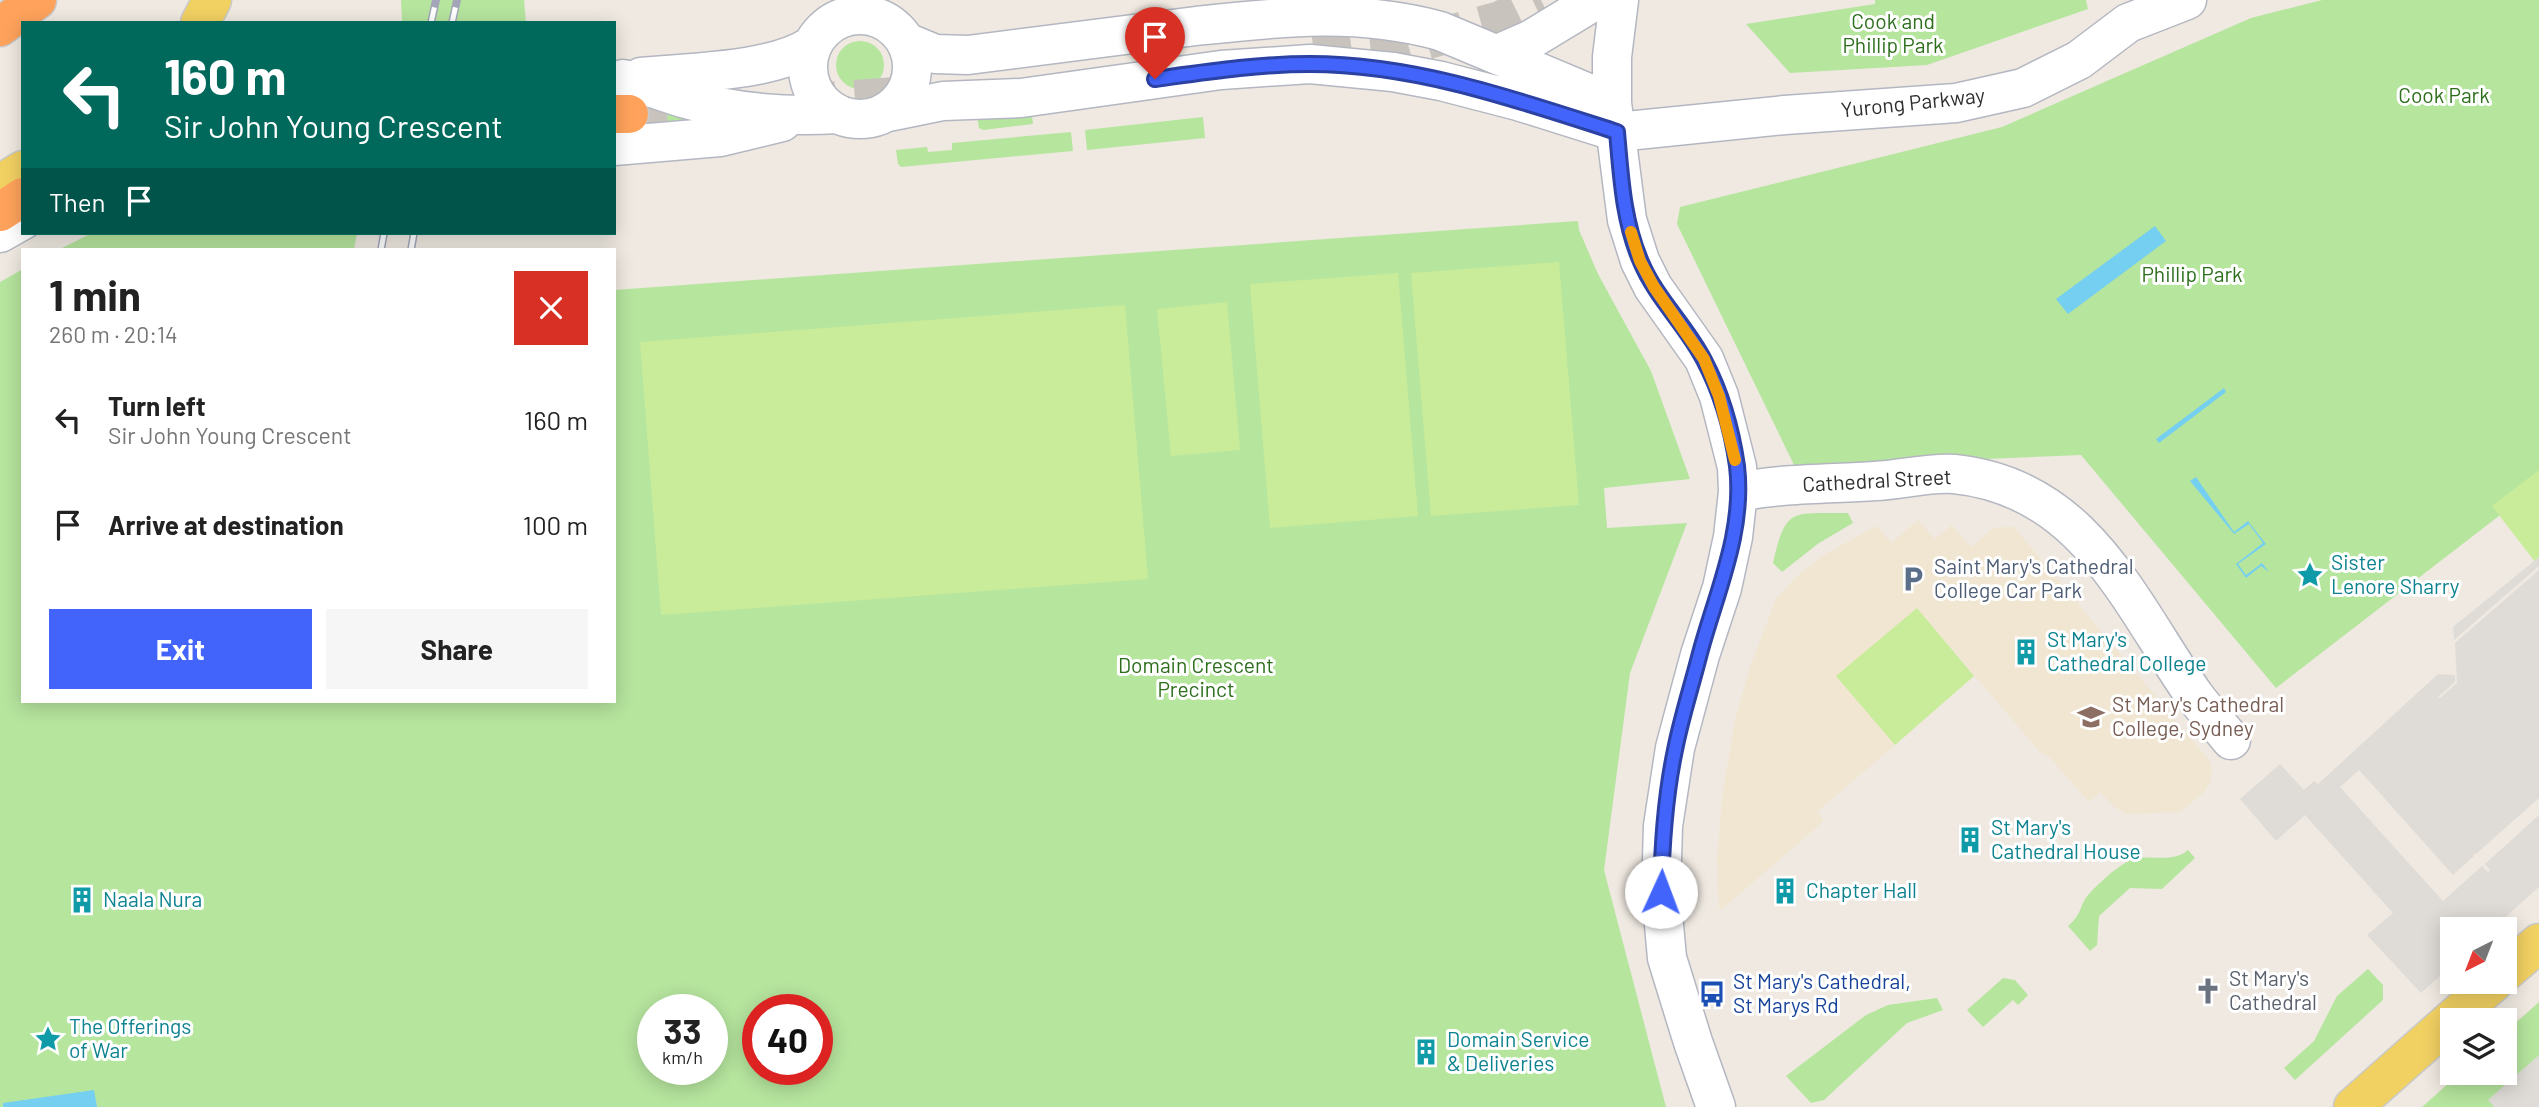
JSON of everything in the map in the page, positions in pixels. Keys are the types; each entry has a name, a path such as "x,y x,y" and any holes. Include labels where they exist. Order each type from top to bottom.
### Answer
{"highway":[{"path":"0,27 37,0"},
{"path":"0,212 21,198"}],"main road":[{"path":"201,21 212,0"},
{"path":"0,184 21,171"},
{"path":"2517,962 2539,943"},
{"path":"2353,1107 2480,994"}],"street":[{"path":"219,21 225,0"},
{"path":"619,107 720,137 821,115 827,108 817,98 808,72 814,42 839,0"},
{"path":"1498,54 1530,40 1596,0"},
{"path":"1619,0 1612,57 1615,117 1627,220 1637,251 1654,287 1704,359 1714,383 1733,445 1738,492 1733,537 1722,588 1700,655 1675,748 1663,826 1661,892 1667,958 1716,1107"},
{"name":"Yurong Parkway","path":"1615,117 1784,115 1956,103 2023,88 2079,60 2128,23 2187,0"},
{"path":"619,107 796,55 814,42 826,26 853,15 868,15 897,23 924,50 949,55 1266,19 1341,15 1418,25 1440,31 1498,54 1615,117"},
{"path":"884,113 894,107 908,88 912,64 897,23"},
{"path":"1047,45 1115,58 1198,57 1221,70"},
{"path":"619,107 702,103 762,113 861,119 943,101 1021,98 1221,70 1310,64 1394,72 1615,117"},
{"path":"0,233 21,220"},
{"name":"Cathedral Street","path":"1738,492 1764,487 1953,474 2000,485 2040,503 2068,522 2107,563 2195,696 2231,740"}],"shaded area":[{"name":"St Mary's Cathedral College, Sydney","path":"1918,520 1935,539 1952,525 1971,547 1992,529 2013,526 2209,760 2212,770 2210,782 2204,792 2180,812 2126,814 2113,806 2100,792 2089,802 2049,757 2040,752 1917,608 1837,676 1895,745 1817,812 1824,821 1722,909 1719,908 1717,861 1722,797 1735,720 1751,664 1776,599 1795,578 1824,555 1856,537 1877,526 1891,543"},
{"path":"2539,557 2539,566 2454,640 2453,627"},
{"path":"2539,570 2539,798 2473,854 2474,856 2453,875 2359,770 2340,787 2443,901 2482,866 2488,872 2490,870 2485,864 2539,815 2539,887 2505,917 2440,917 2440,976 2421,993 2367,935 2393,913 2305,815 2276,841 2240,799 2280,764 2304,790 2314,781 2318,784 2438,674 2455,675 2455,682 2438,697 2440,698 2457,683 2455,643"},
{"path":"2539,1055 2539,1107 2494,1107 2488,1100 2505,1085 2517,1085 2517,1074"}],"green space":[{"path":"401,0 524,0 526,21 402,21"},
{"name":"Cook and Phillip Park","path":"1875,0 2086,0 2088,9 1927,65 1790,73 1746,24 1875,4"},
{"name":"Phillip Park","path":"2322,0 2539,0 2539,485 2276,688 2081,455 1795,467 1677,224 1680,207 2002,127 2251,18"},
{"path":"860,41 877,48 884,65 877,82 860,89 843,82 836,65 843,48"},
{"path":"648,97 695,107 696,131 630,132"},
{"path":"976,111 1032,115 1033,124 983,130 979,128"},
{"path":"1203,117 1205,138 1087,150 1085,130"},
{"path":"1071,132 1073,151 901,167 898,164 896,150 927,147 928,152 952,150 952,143"},
{"name":"Domain Crescent Precinct","path":"1578,221 1579,230 1598,274 1651,371 1690,479 1604,488 1607,528 1687,523 1630,673 1604,870 1666,1107 0,1107 0,282 21,270 21,703 616,703 616,290"},
{"path":"88,235 357,235 354,248 62,248"},
{"path":"1559,262 1579,505 1431,516 1411,273"},
{"path":"1398,273 1418,516 1270,528 1250,284"},
{"path":"1227,302 1240,450 1171,456 1157,309"},
{"path":"1125,305 1148,579 661,615 640,342"},
{"path":"2539,470 2539,567 2492,506"},
{"path":"1815,513 1848,513 1853,523 1819,543 1782,572 1773,563 1782,531 1795,517"},
{"path":"1917,608 1974,676 1895,745 1836,676"},
{"path":"2188,850 2195,858 2162,889 2130,888 2099,916 2097,945 2090,951 2068,926 2088,895 2125,863 2140,858 2173,857"},
{"path":"2368,969 2383,985 2383,1000 2295,1080 2284,1068 2314,1041 2337,996"},
{"path":"2003,978 2015,980 2028,995 2018,1005 2013,1000 1983,1027 1967,1010"},
{"path":"1937,998 1943,1010 1907,1023 1824,1100 1811,1103 1786,1076 1866,1015 1888,1005"},
{"path":"2539,1002 2539,1107 2422,1107 2447,1085 2517,1085 2517,1021"}],"water":[{"path":"2155,226 2166,241 2068,314 2056,299"},
{"path":"2224,388 2226,392 2159,443 2156,439"},
{"path":"2196,477 2234,532 2248,521 2266,544 2238,564 2246,575 2262,563 2269,572 2261,566 2246,578 2236,564 2263,543 2249,524 2234,534 2190,481"},
{"path":"94,1090 97,1107 3,1107 3,1103"}],"tunnel":[{"path":"1314,56 1407,46 1500,20 1541,0"},
{"path":"798,103 923,94"},
{"path":"629,114 714,108"}],"railway":[{"path":"431,21 436,0"},
{"path":"452,21 457,0"},
{"path":"381,248 384,235"},
{"path":"411,248 414,235"}],"slow traffic":[{"path":"1631,232 1640,261 1654,287 1704,359 1719,396 1735,460"}],"place":[{"name":"Sister Lenore Sharry","path":"2310,575"},
{"name":"Saint Mary's Cathedral College Car Park","path":"1913,579"},
{"name":"St Mary's Cathedral College","path":"2026,652"},
{"name":"St Mary's Cathedral College, Sydney","path":"2091,717"},
{"name":"St Mary's Cathedral House","path":"1970,840"},
{"name":"Chapter Hall","path":"1785,891"},
{"name":"Naala Nura","path":"82,900"},
{"name":"St Mary's Cathedral","path":"2208,991"},
{"name":"St Mary's Cathedral, St Marys Rd","path":"1712,994"},
{"name":"The Offerings of War","path":"48,1039"},
{"name":"Domain Service & Deliveries","path":"1426,1052"}],"route":[{"path":"1155,79 1221,70 1310,64 1354,67 1441,81 1518,101 1617,132 1627,220 1640,261 1654,287 1704,359 1719,396 1737,467 1738,492 1733,537 1722,588 1700,655 1675,748 1663,826 1661,892"}],"park label":[{"name":"Cook Park","path":"2444,96"}]}
